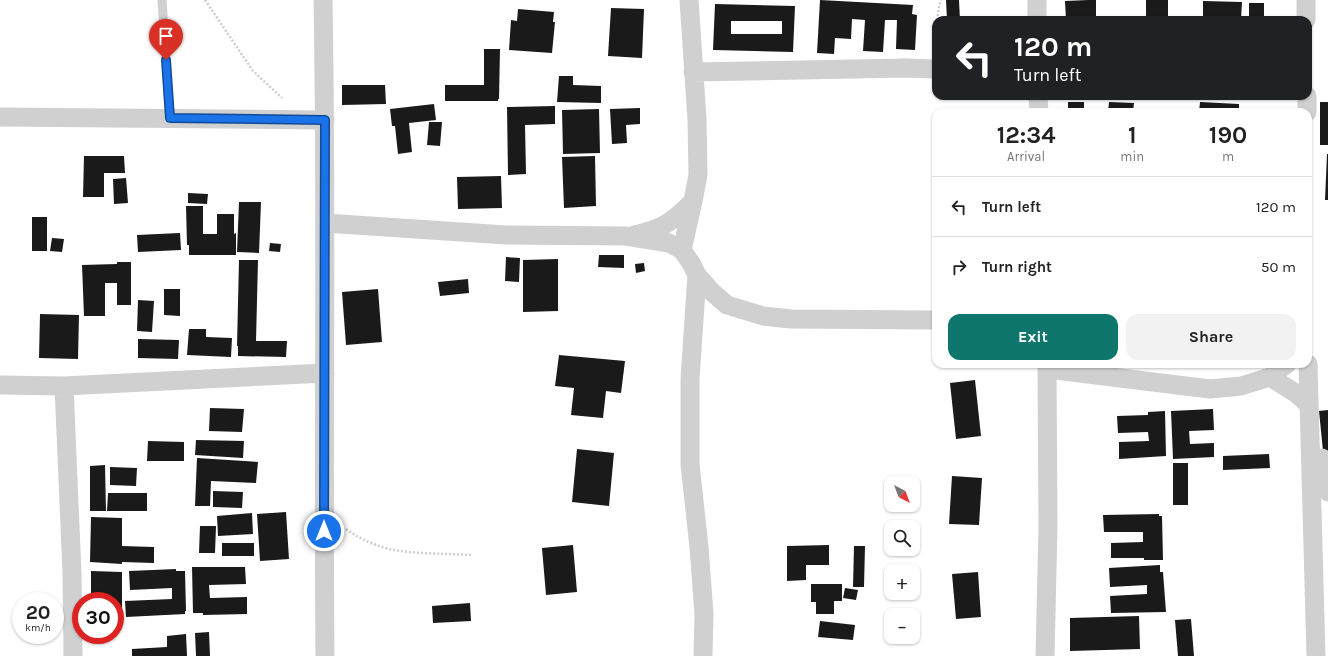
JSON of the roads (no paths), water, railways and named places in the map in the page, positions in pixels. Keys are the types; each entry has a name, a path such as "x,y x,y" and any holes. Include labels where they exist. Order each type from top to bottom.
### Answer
{"street":[{"path":"323,0 325,120 325,656"},
{"path":"682,250 698,175 697,119 689,0"},
{"path":"1037,0 1037,16"},
{"path":"1306,0 1306,16"},
{"path":"693,72 905,68 932,69"},
{"path":"0,117 325,120"},
{"path":"626,236 652,231 669,223 681,214 693,201"},
{"path":"325,223 506,235 626,236 669,243 682,250 697,275 712,292 727,304 762,316 792,319 932,320"},
{"path":"697,275 690,379 690,464 699,546 703,607 703,656"},
{"path":"1045,656 1048,527 1047,368"},
{"path":"1054,368 1210,389 1241,386 1270,377 1282,368"},
{"path":"1308,368 1310,405 1328,492"},
{"path":"0,385 64,386 324,373"},
{"path":"1270,377 1297,394 1310,405"},
{"path":"64,386 71,549 73,656"},
{"path":"1316,656 1320,458"}],"lane":[{"path":"162,0 170,118"}]}
